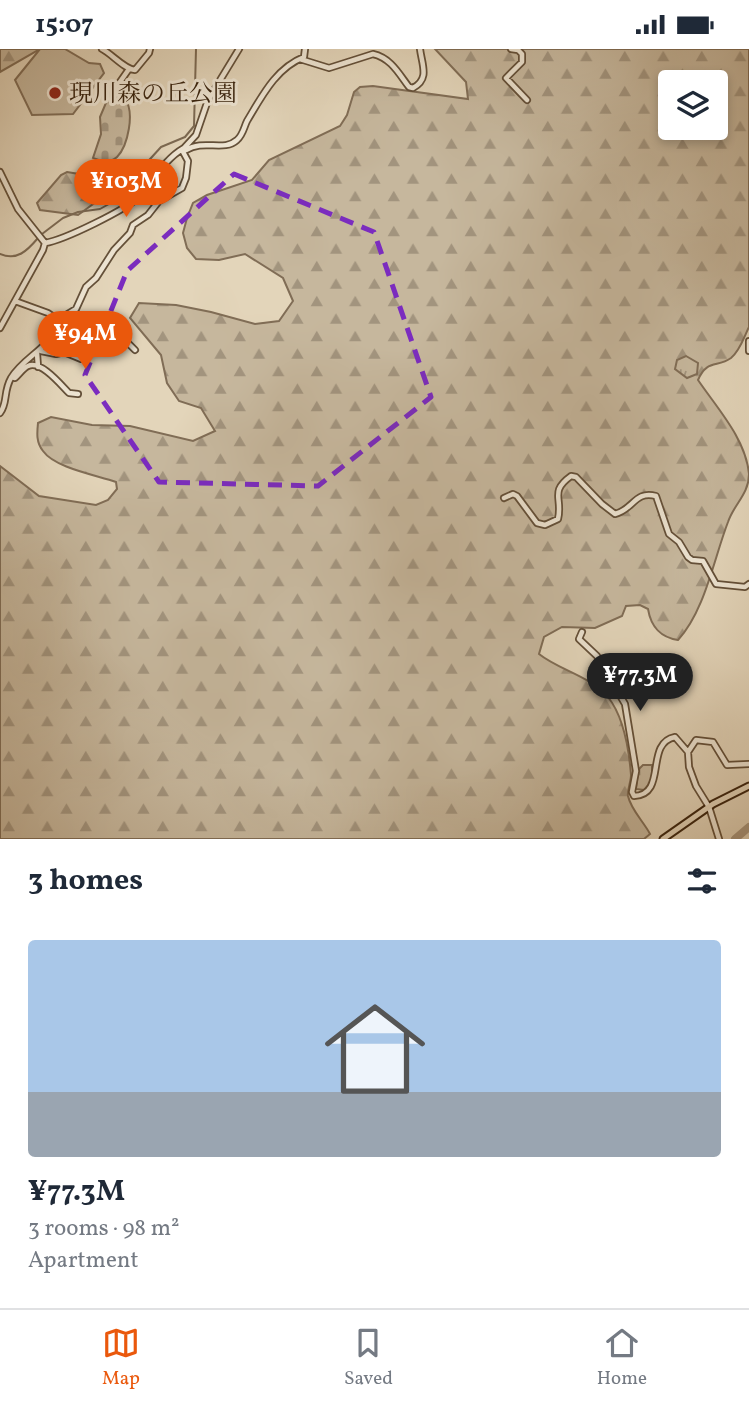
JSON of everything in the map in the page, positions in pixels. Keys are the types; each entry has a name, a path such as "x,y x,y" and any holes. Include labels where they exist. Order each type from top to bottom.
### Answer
{"main road":[{"path":"663,839 709,807 749,786"}],"street":[{"path":"102,49 129,69 135,69 150,49"},
{"path":"42,239 66,236 136,199 168,159 196,135 208,100 239,49"},
{"path":"183,148 186,150 197,144 224,146 237,141 281,70 304,57 305,49"},
{"path":"300,58 329,68 373,54 380,55 409,87 413,88 422,81 425,74 419,49"},
{"path":"511,49 522,54 522,62 506,78 527,100"},
{"path":"115,89 129,69"},
{"path":"0,413 5,406 4,390 12,377 56,332 58,320 76,309 86,287 96,278 133,225 148,215 156,203 182,188 188,161 183,148"},
{"path":"0,173 18,209 42,239"},
{"path":"0,328 42,239"},
{"path":"15,301 48,313 58,320"},
{"path":"38,352 64,352 81,359 101,340 127,342 135,350"},
{"path":"749,341 749,351"},
{"path":"38,352 38,367"},
{"path":"12,377 15,378 27,366 38,367 52,375 69,393 78,394"},
{"path":"504,498 513,494 517,496 537,523 545,525 558,519 557,491 560,484 571,476 576,477 602,505 615,513 622,512 647,493 656,496 670,534 679,542 688,557 703,561 716,585 745,587 749,584"},
{"path":"582,632 579,639 597,656 625,704 636,771 632,792 634,796 640,796 650,789 655,781 660,747 665,741 675,737 688,752 689,767 696,786 709,807 719,838"},
{"path":"688,752 696,740 713,742 727,765 749,764"}],"highlighted area":[{"path":"234,174 374,232 431,397 318,486 159,482 85,375 127,271"}],"green space":[{"path":"0,49 40,49 0,72"},
{"name":"現川森の丘公園","path":"40,49 65,49 89,63 100,64 104,73 73,114 32,115 15,80"},
{"path":"435,49 749,49 749,327 734,355 726,361 709,366 698,380 737,436 747,461 747,487 728,522 702,599 678,640 657,630 648,609 640,605 626,606 622,616 595,628 562,627 544,637 539,654 584,678 601,690 614,705 625,734 629,755 631,775 628,796 650,834 644,839 0,839 0,466 39,496 96,505 108,500 117,489 116,482 76,470 49,457 39,444 38,423 51,417 92,425 130,426 193,441 215,431 201,408 179,401 167,383 161,355 130,318 139,303 176,305 255,324 279,321 293,301 283,278 245,254 219,260 196,259 187,248 183,233 193,203 207,195 252,180 269,160 340,126 347,115 354,92 360,87 373,86 468,99 466,82"},
{"path":"111,91 125,99 130,120 121,152 107,163 93,158 101,134 100,117"},
{"path":"67,172 103,178 106,190 100,199 78,215 40,210 37,203 61,175"},
{"path":"686,356 698,363 697,374 687,378 675,369 677,360"},
{"path":"643,765 652,765 652,781 644,790 636,789 638,770"}],"waterway":[{"path":"42,234 63,218 78,212 100,209 125,195 133,188 141,169 161,147 185,137 194,126 196,49"},
{"path":"0,254 17,255 38,238"},
{"path":"735,839 749,827"}],"place":[{"name":"現川森の丘公園","path":"55,93"}]}
